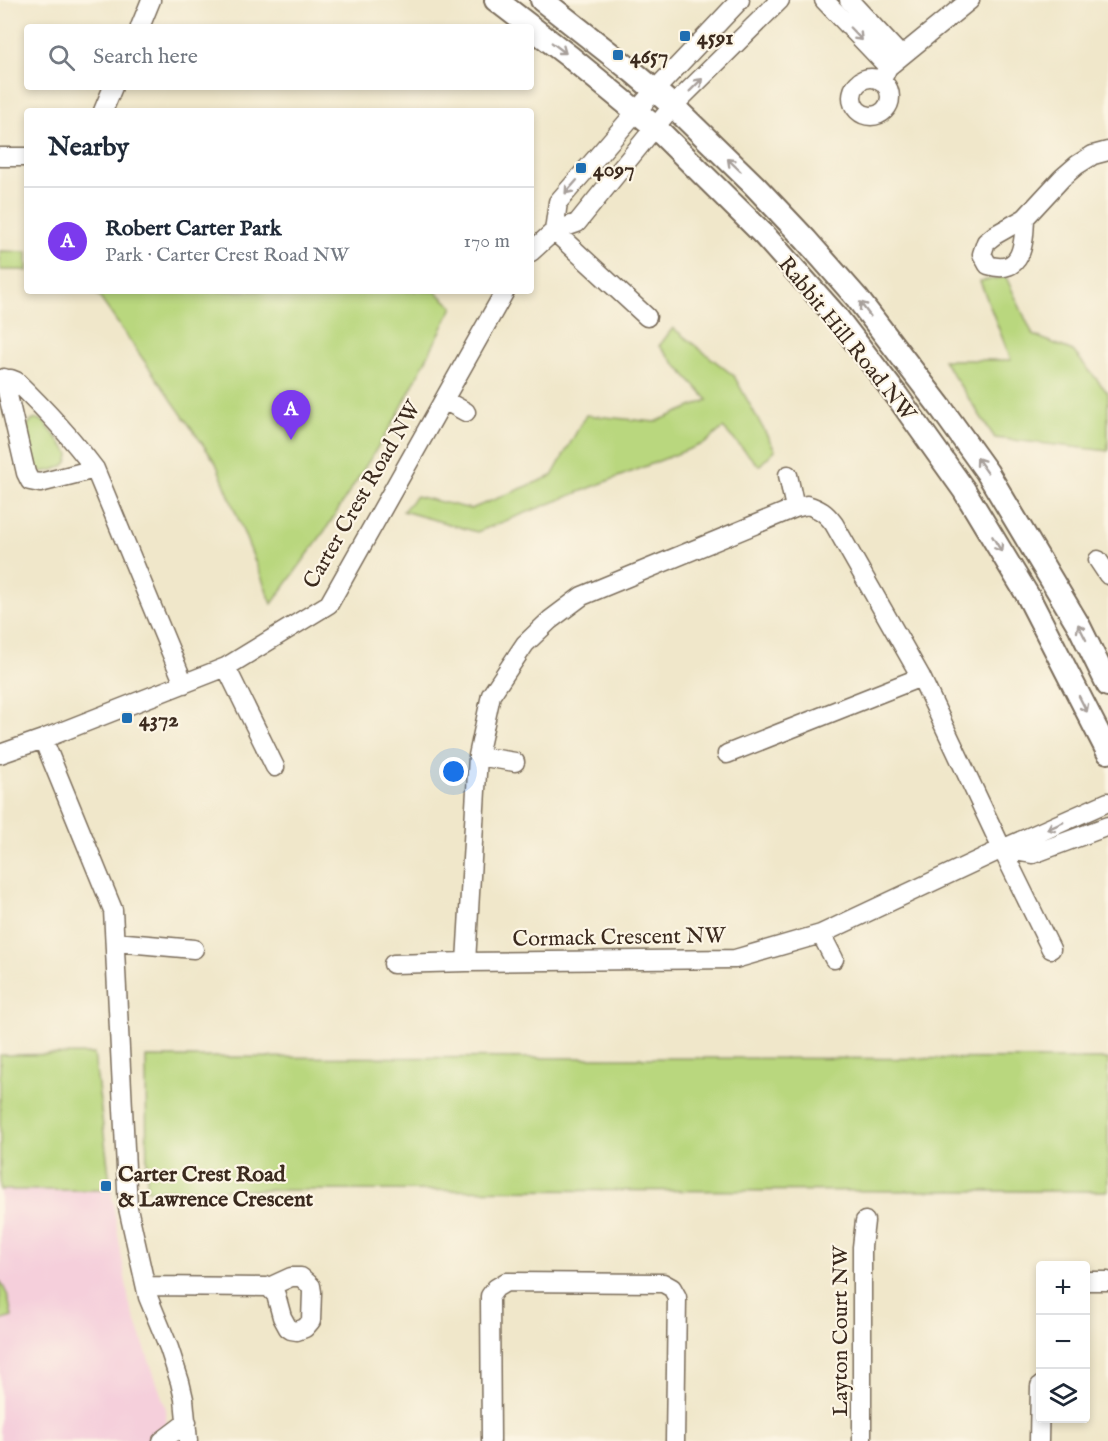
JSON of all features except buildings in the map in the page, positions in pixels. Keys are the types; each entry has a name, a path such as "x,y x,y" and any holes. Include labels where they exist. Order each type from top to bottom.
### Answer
{"main road":[{"name":"Rabbit Hill Road NW","path":"496,0 527,24"},
{"name":"Rabbit Hill Road NW","path":"542,0 673,106 754,185 838,275 941,408 987,472 1079,626 1108,685"},
{"name":"Rabbit Hill Road NW","path":"534,29 655,127 764,235 835,315 897,396 964,490 1028,596 1108,752"}],"street":[{"path":"141,24 152,0"},
{"path":"554,231 558,202 654,91 740,0"},
{"path":"534,249 554,231 577,223 673,106 780,0"},
{"path":"824,0 890,68"},
{"path":"849,0 890,68"},
{"path":"890,68 970,0"},
{"path":"104,108 112,90"},
{"path":"1025,218 1077,165 1093,155 1108,150"},
{"path":"0,157 24,157"},
{"path":"554,231 646,317"},
{"name":"Carter Crest Road NW","path":"0,754 44,739 226,667 329,604 503,294"},
{"path":"95,469 40,483 30,481 2,379 16,381 44,408 74,441 95,469 184,684"},
{"name":"Carter Crest Road NW","path":"444,400 466,412"},
{"path":"788,475 795,508"},
{"path":"466,962 478,756 491,695 525,644 550,620 582,596 807,505 826,513 834,524 921,677 1051,949"},
{"path":"226,667 275,767"},
{"path":"727,754 921,677"},
{"path":"44,739 113,910 128,1208 148,1297 180,1382 188,1441"},
{"path":"478,756 515,762"},
{"name":"Cormack Crescent NW","path":"393,964 735,959 821,933 1108,802"},
{"path":"1002,849 1033,854 1108,826"},
{"path":"821,933 834,959"},
{"path":"115,942 194,949"},
{"name":"Layton Court NW","path":"862,1441 862,1247 865,1221"},
{"path":"1090,1281 1108,1281"},
{"path":"491,1441 490,1296 496,1288 506,1282 663,1283 672,1288 676,1297 675,1441"},
{"path":"146,1286 269,1287"},
{"path":"162,1441 187,1422"},
{"path":"1040,1423 1040,1441"}],"shaded area":[{"path":"0,1190 111,1190 129,1302 166,1409 167,1441 0,1441"}],"green space":[{"path":"0,251 24,252 24,270 0,270"},
{"path":"1006,277 1033,335 1073,351 1108,393 1108,451 995,438 943,360 1011,360 980,281"},
{"path":"95,294 438,294 453,307 396,418 326,529 272,604 216,463"},
{"path":"673,328 734,376 775,450 759,466 723,428 705,443 477,532 403,511 416,496 471,509 552,476 586,415 655,422 708,400 659,346"},
{"path":"37,419 43,421 69,453 69,459 65,464 48,471 37,469 29,446 28,425"},
{"path":"94,1054 111,1190 0,1190 0,1055"},
{"path":"146,1057 1108,1059 1108,1191 147,1190"},
{"path":"0,1280 8,1296 12,1317 0,1321"}],"place":[{"name":"4591","path":"685,36"},
{"name":"4657","path":"618,55"},
{"name":"4097","path":"581,168"},
{"name":"Robert Carter Park","path":"291,440"},
{"name":"4372","path":"127,718"},
{"name":"Carter Crest Road & Lawrence Crescent","path":"106,1186"}]}
